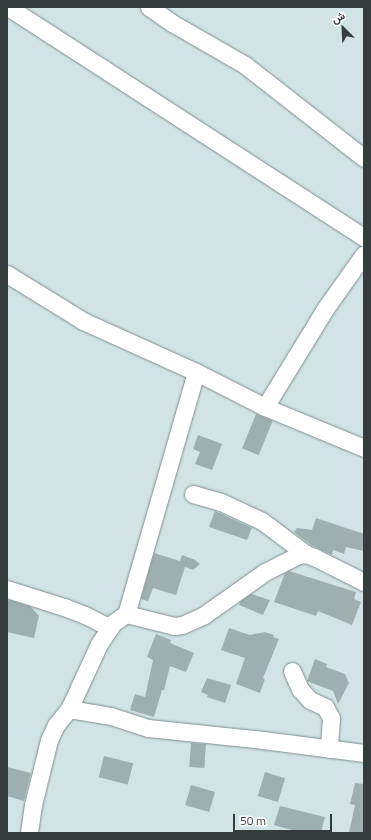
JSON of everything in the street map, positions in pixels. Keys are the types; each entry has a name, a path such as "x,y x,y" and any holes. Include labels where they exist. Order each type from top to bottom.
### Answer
{"street":[{"path":"8,7 364,237"},
{"path":"149,7 172,23 245,65 364,158"},
{"path":"265,407 325,309 364,254"},
{"path":"7,274 83,321 196,372 265,407 364,448"},
{"path":"29,833 33,805 49,740 56,725 69,709 99,644 116,620 126,614 196,372"},
{"path":"193,494 221,502 262,521 306,554 364,582"},
{"path":"126,614 174,626 182,625 209,612 230,595 265,572 290,558 306,554"},
{"path":"7,590 64,607 85,615 110,628"},
{"path":"292,671 300,689 310,700 325,707 330,718 329,748"},
{"path":"69,709 111,716 148,728 364,753"}],"building":[{"path":"256,414 273,421 259,455 242,448"},
{"path":"198,435 222,444 212,470 195,464 200,452 193,449"},
{"path":"215,511 252,528 247,540 209,527"},
{"path":"316,518 364,534 364,551 346,547 344,554 333,550 332,555 311,545 294,532 297,528 312,530"},
{"path":"154,553 180,561 182,555 195,560 200,564 193,570 185,567 176,595 153,588 148,601 141,599"},
{"path":"289,571 356,592 354,599 361,602 352,625 318,611 316,616 274,602 285,573"},
{"path":"251,594 270,600 263,615 239,605 241,601"},
{"path":"10,600 31,607 39,616 34,638 7,632 7,601"},
{"path":"229,628 250,635 265,632 274,635 273,637 279,639 263,678 265,679 260,693 236,684 245,658 221,650"},
{"path":"156,634 171,640 170,643 194,653 186,672 170,666 164,690 162,690 154,717 130,710 135,694 145,697 153,660 147,657"},
{"path":"315,659 327,664 326,667 345,674 349,683 338,704 333,691 307,681"},
{"path":"207,678 231,685 225,703 207,697 208,695 201,692"},
{"path":"191,743 206,744 204,768 189,767"},
{"path":"104,756 133,763 128,785 99,777"},
{"path":"7,767 31,773 24,801 7,796"},
{"path":"265,772 285,778 278,802 258,796"},
{"path":"355,783 364,784 364,833 349,833 355,805 350,804"},
{"path":"191,785 215,792 209,812 185,805"},
{"path":"280,806 325,817 321,833 302,833 274,825"}]}
